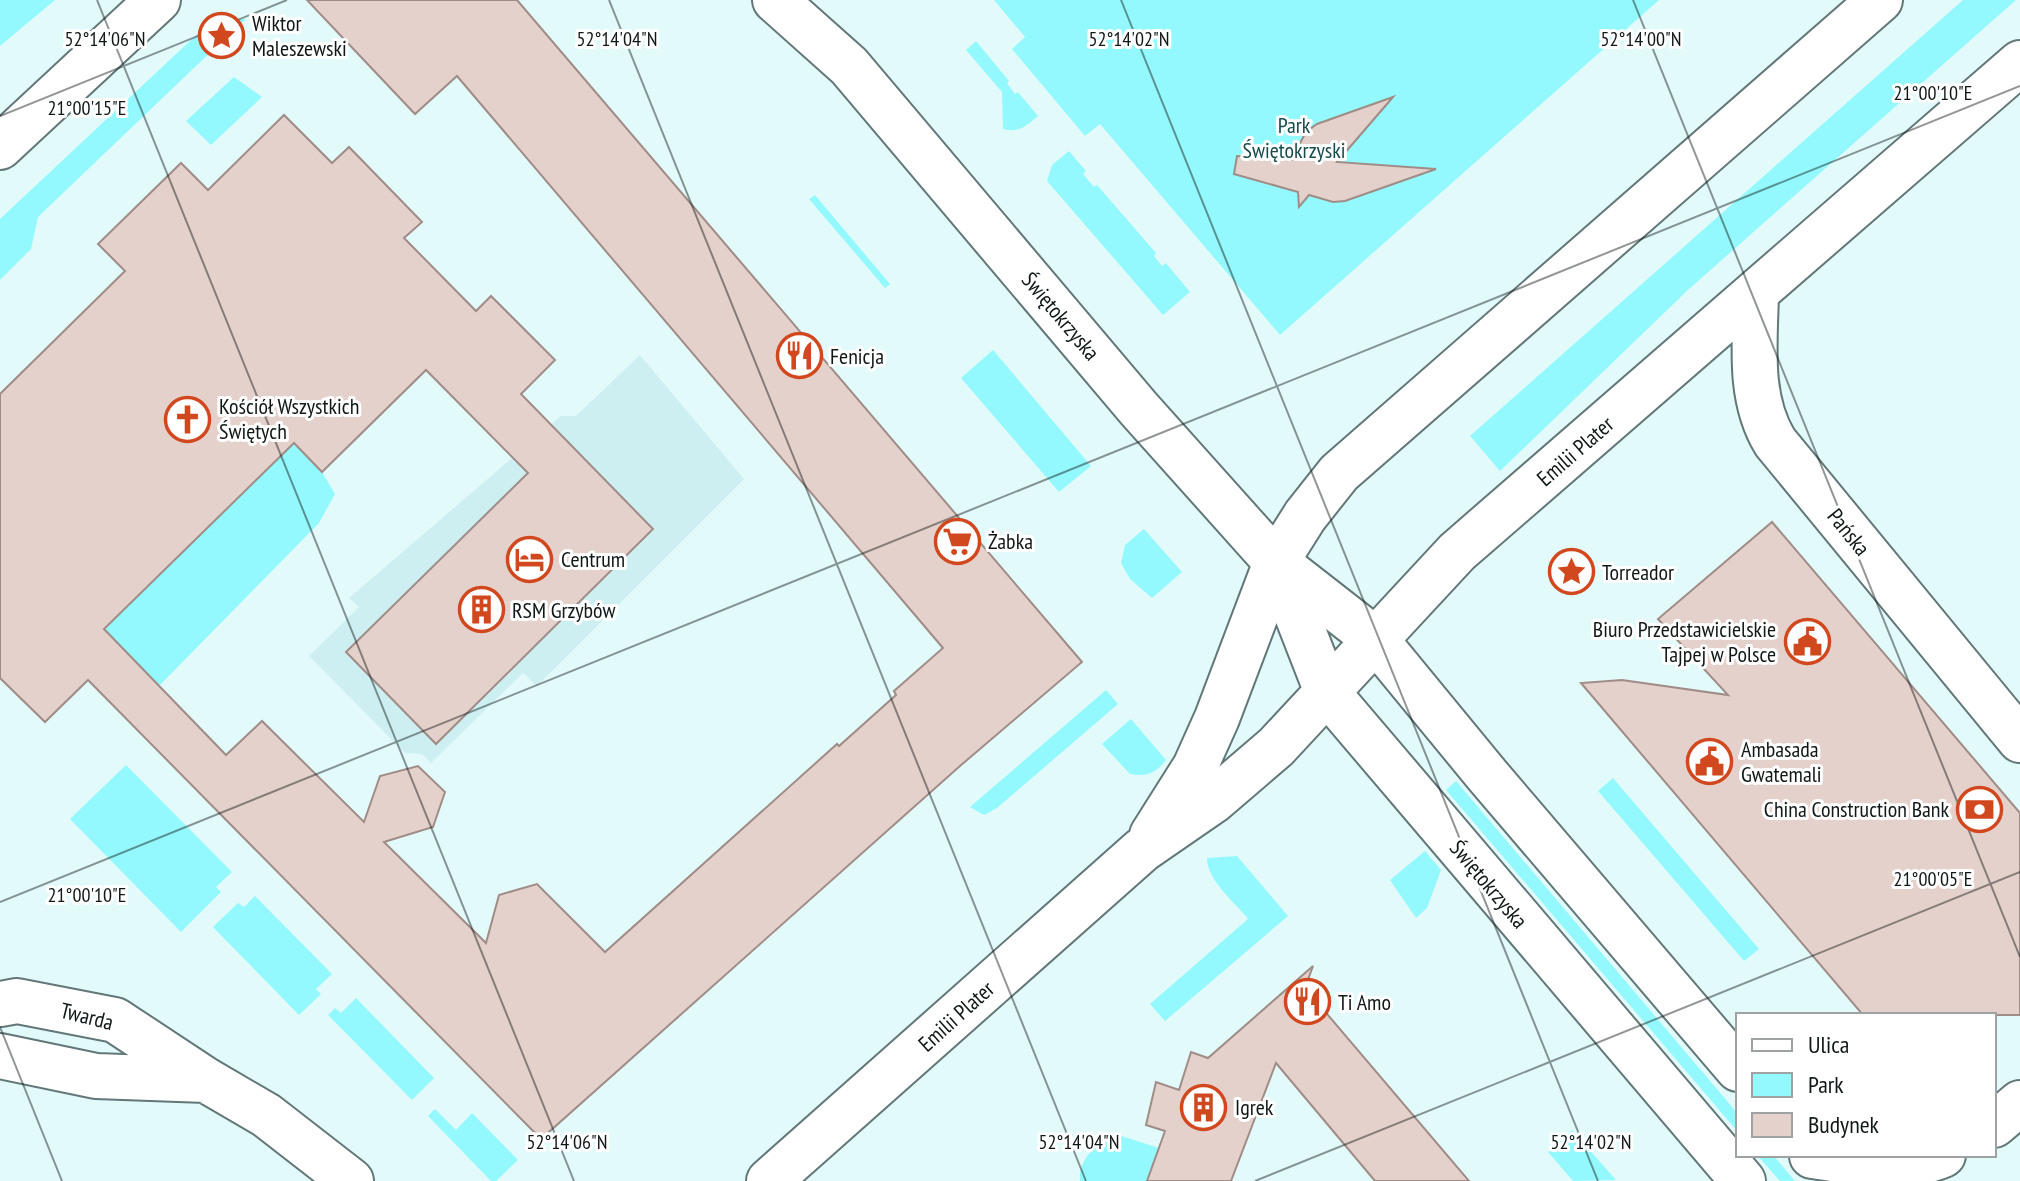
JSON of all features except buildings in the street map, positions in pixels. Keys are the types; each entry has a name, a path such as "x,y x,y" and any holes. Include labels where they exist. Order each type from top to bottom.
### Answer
{"street":[{"path":"0,147 158,0"},
{"name":"Świętokrzyska","path":"775,0 849,66 1170,445 1276,562 1376,640 1736,1067"},
{"name":"Świętokrzyska","path":"817,0 849,66"},
{"name":"Emilii Plater","path":"1142,850 1195,767 1276,562 1305,516 1339,473 1880,0"},
{"name":"Emilii Plater","path":"769,1181 1142,850 1230,787 1276,747 1457,552 2020,63"},
{"name":"Pańska","path":"1756,293 1756,385 1767,429 2020,740"},
{"name":"Świętokrzyska","path":"1276,562 1327,692 1743,1181"},
{"name":"Twarda","path":"0,1004 17,1001 115,1020 266,1115 351,1181"},
{"name":"Twarda","path":"0,1056 96,1076 206,1080"},
{"path":"1996,1123 2020,1103"},
{"path":"1819,1164 1914,1165 1937,1157"},
{"path":"1962,1181 1969,1157"}],"shaded area":[{"path":"640,355 744,479 537,686 523,673 431,763 422,754 405,753 309,656 359,607 349,598 561,416 576,416"}],"green space":[{"path":"0,0 55,0 0,46"},
{"name":"Park Świętokrzyski","path":"994,0 1659,0 1280,335 1100,124 1085,136 1012,49 1025,37"},
{"path":"1963,0 2016,0 1689,289 1500,471 1470,436"},
{"path":"222,19 246,19 231,33 224,25 211,37 218,45 38,217 31,249 0,280 0,219 207,25"},
{"path":"976,41 1009,81 1007,83 1015,94 1018,92 1038,116 1022,128 1003,129 1002,92 966,50"},
{"path":"234,77 262,97 211,145 186,121"},
{"path":"1069,151 1086,171 1083,174 1094,187 1097,185 1156,253 1154,256 1162,266 1166,263 1190,292 1163,315 1047,181 1052,165"},
{"path":"815,195 890,284 885,288 809,199"},
{"path":"993,350 1091,466 1059,492 961,378"},
{"path":"294,443 322,472 335,494 319,523 159,686 104,629"},
{"path":"1144,529 1182,572 1152,598 1130,579 1121,563 1125,545"},
{"path":"1106,690 1118,704 997,808 984,815 970,807"},
{"path":"1131,719 1166,760 1151,773 1130,774 1102,744"},
{"path":"126,765 232,872 216,887 221,892 181,932 70,819"},
{"path":"1613,778 1759,949 1744,961 1598,791"},
{"path":"1456,781 1736,1112 1736,1130 1446,790"},
{"path":"1425,851 1441,870 1427,908 1416,918 1390,880"},
{"path":"1237,856 1288,916 1165,1021 1150,1004 1248,919 1217,883 1208,867 1207,858"},
{"path":"255,896 332,974 316,989 321,994 299,1015 213,927 238,903 244,907"},
{"path":"356,998 434,1078 412,1100 328,1015 335,1008 341,1013"},
{"path":"435,1109 456,1130 472,1113 518,1160 496,1181 491,1181 428,1116"},
{"path":"1572,1130 1616,1180 1573,1181 1548,1152"},
{"path":"1112,1133 1159,1148 1147,1181 1080,1181 1085,1159"},
{"path":"1759,1157 1775,1157 1795,1181 1780,1181"}],"place":[{"name":"Wiktor Maleszewski","path":"221,36"},
{"name":"Fenicja","path":"799,356"},
{"name":"Kościół Wszystkich Świętych","path":"188,419"},
{"name":"Żabka","path":"957,541"},
{"name":"Centrum","path":"530,559"},
{"name":"Torreador","path":"1571,572"},
{"name":"RSM Grzybów","path":"481,610"},
{"name":"Biuro Przedstawicielskie Tajpej w Polsce","path":"1807,642"},
{"name":"Ambasada Gwatemali","path":"1710,762"},
{"name":"China Construction Bank","path":"1980,809"},
{"name":"Ti Amo","path":"1307,1002"},
{"name":"Igrek","path":"1204,1107"}]}
